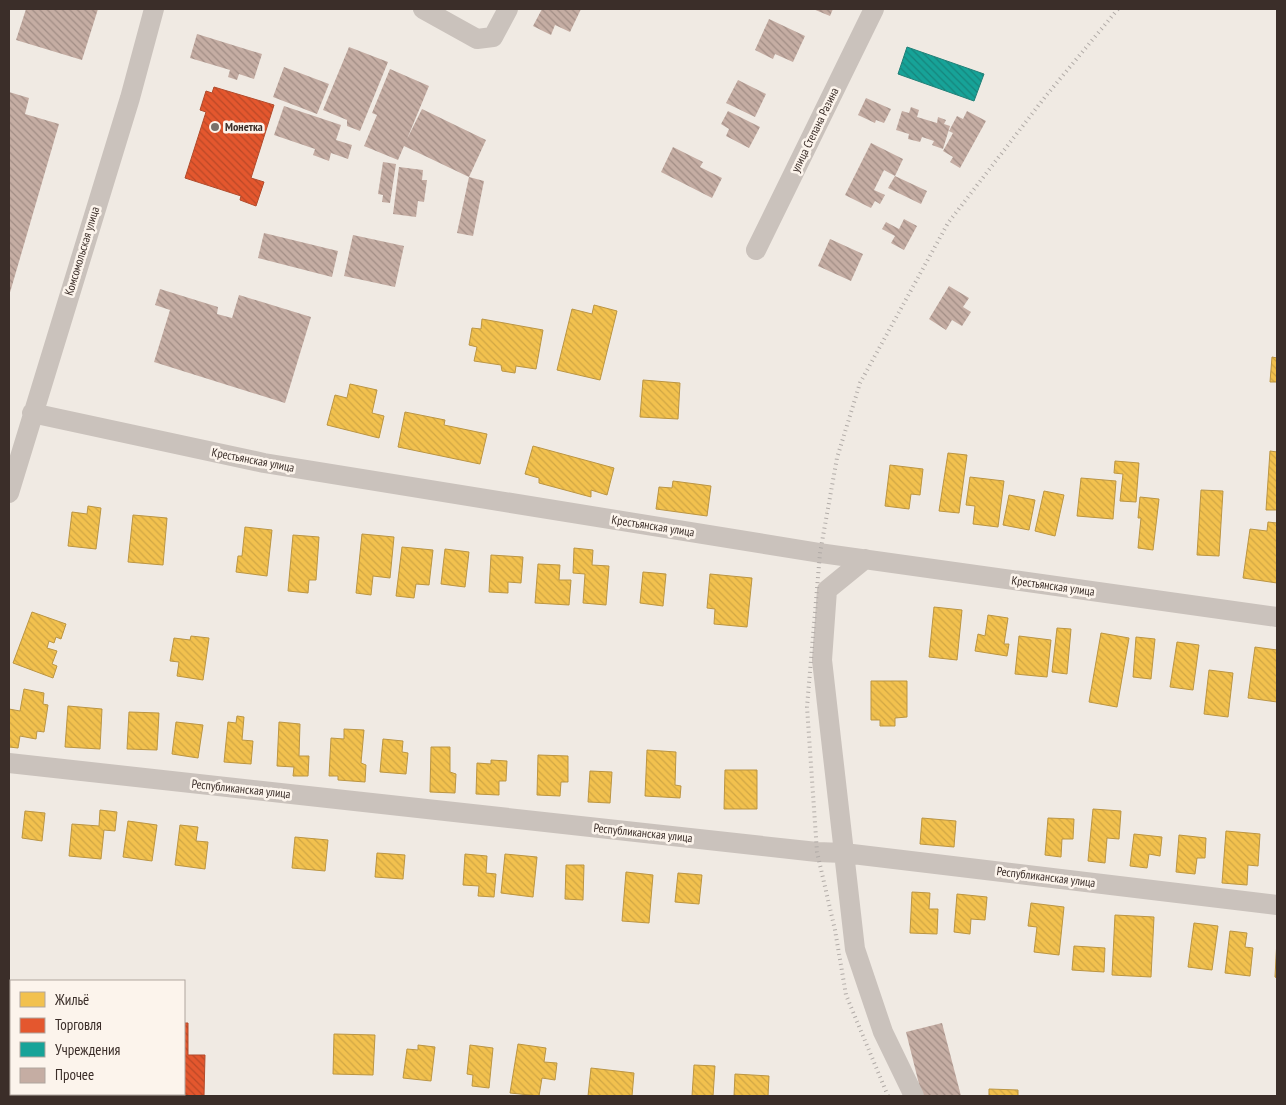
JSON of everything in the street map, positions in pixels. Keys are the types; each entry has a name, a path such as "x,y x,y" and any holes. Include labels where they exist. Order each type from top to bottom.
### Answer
{"street":[{"name":"Комсомольская улица","path":"9,493 127,107 154,9"},
{"path":"423,9 477,40 492,37 508,9"},
{"name":"улица Степана Разина","path":"756,250 874,9"},
{"name":"Крестьянская улица","path":"32,413 264,463 864,559 1277,617"},
{"path":"864,559 827,590 822,660 855,950 883,1032 914,1096"},
{"name":"Республиканская улица","path":"9,763 817,852 844,853 1277,905"}],"building: Жильё":[{"path":"594,305 617,311 600,380 557,370 572,309 592,314"},
{"path":"482,319 543,330 536,369 516,366 515,373 502,371 501,365 474,361 477,347 469,345 472,328 481,329"},
{"path":"1272,357 1277,358 1277,382 1270,382"},
{"path":"643,380 680,383 678,419 640,417"},
{"path":"350,384 377,390 372,413 384,416 379,438 327,425 335,395 347,398"},
{"path":"405,412 445,420 444,425 487,434 480,464 398,447"},
{"path":"533,446 614,468 607,495 591,490 591,497 539,483 539,478 525,474"},
{"path":"1270,451 1277,452 1277,510 1266,510"},
{"path":"948,453 967,455 959,513 939,511"},
{"path":"1115,461 1139,463 1136,502 1120,501 1123,474 1114,473"},
{"path":"890,465 923,469 920,495 911,494 909,509 885,506"},
{"path":"970,477 1004,481 998,527 973,524 975,506 966,505"},
{"path":"1081,478 1116,481 1113,519 1077,516"},
{"path":"673,481 711,486 707,516 656,509 659,487 672,488"},
{"path":"1201,490 1223,491 1219,556 1197,555"},
{"path":"1044,491 1064,495 1055,536 1035,531"},
{"path":"1009,495 1035,500 1029,530 1003,525"},
{"path":"1140,497 1159,499 1153,550 1138,548 1141,518 1138,518"},
{"path":"88,506 101,508 96,549 68,546 72,512 87,514"},
{"path":"133,515 167,518 163,565 128,562"},
{"path":"1268,522 1277,523 1277,583 1243,578 1250,529 1267,531"},
{"path":"245,527 272,530 267,576 236,572 238,556 242,556"},
{"path":"362,534 394,537 390,578 373,576 371,595 356,593"},
{"path":"293,535 319,537 316,580 309,580 308,593 288,591"},
{"path":"402,547 433,550 429,585 416,584 414,598 396,596"},
{"path":"574,548 593,550 592,565 609,566 606,605 583,603 585,574 573,573"},
{"path":"445,549 469,552 465,587 441,584"},
{"path":"491,555 523,557 521,583 508,582 508,593 489,592"},
{"path":"538,564 560,565 559,580 571,580 569,605 535,603"},
{"path":"643,572 666,574 663,606 640,603"},
{"path":"710,574 752,578 747,627 714,624 715,609 707,608"},
{"path":"934,607 962,610 957,660 929,657"},
{"path":"32,612 66,624 61,639 56,637 54,643 49,641 47,648 57,651 52,664 57,666 53,678 13,663"},
{"path":"988,615 1008,618 1004,644 1009,644 1007,656 975,651 978,634 985,636"},
{"path":"1057,628 1071,629 1067,674 1052,672"},
{"path":"1101,633 1129,638 1117,707 1089,702"},
{"path":"191,636 209,638 203,680 177,676 179,662 170,661 174,638 190,640"},
{"path":"1019,636 1051,640 1047,677 1015,674"},
{"path":"1136,637 1155,639 1151,679 1133,677"},
{"path":"1177,642 1199,645 1193,690 1170,687"},
{"path":"1255,647 1277,650 1277,702 1248,698"},
{"path":"1209,670 1233,673 1228,717 1204,714"},
{"path":"871,681 907,681 907,717 895,718 895,726 880,726 880,720 871,720"},
{"path":"24,689 44,693 43,704 48,705 44,732 37,731 36,739 20,736 18,748 9,747 9,709 20,711"},
{"path":"68,706 102,709 100,749 65,747"},
{"path":"129,712 159,713 157,750 127,749"},
{"path":"237,716 244,717 242,740 253,741 251,764 224,762 228,722 236,723"},
{"path":"176,722 203,725 198,758 172,754"},
{"path":"279,722 300,724 299,756 309,756 308,776 293,776 294,767 277,766"},
{"path":"344,729 364,730 361,763 366,765 365,782 338,780 338,776 329,776 331,738 344,739"},
{"path":"383,739 403,741 402,752 408,753 406,774 380,772"},
{"path":"431,747 450,747 450,772 456,774 455,793 430,792"},
{"path":"647,750 676,752 675,785 681,786 680,798 645,796"},
{"path":"538,755 568,756 568,782 561,782 560,796 537,795"},
{"path":"491,760 507,761 506,781 499,781 499,795 476,794 477,763 491,764"},
{"path":"725,770 757,770 757,809 724,809"},
{"path":"590,771 612,772 610,803 588,802"},
{"path":"1093,809 1121,811 1119,839 1107,838 1105,863 1088,861"},
{"path":"100,810 117,812 115,831 104,830 101,859 69,856 72,824 99,826"},
{"path":"25,811 45,813 42,841 22,838"},
{"path":"922,818 956,821 954,847 920,844"},
{"path":"1048,818 1074,819 1073,839 1062,839 1061,857 1045,855"},
{"path":"128,821 157,825 152,861 123,857"},
{"path":"180,825 198,827 196,841 208,842 205,869 175,865"},
{"path":"1226,831 1260,834 1258,866 1248,865 1247,885 1222,883"},
{"path":"1134,834 1162,837 1160,856 1149,854 1147,868 1130,866"},
{"path":"1179,835 1206,838 1205,858 1197,858 1195,874 1176,872"},
{"path":"295,837 328,840 325,871 292,868"},
{"path":"377,853 405,855 403,879 375,877"},
{"path":"465,854 487,856 486,873 496,874 494,897 478,896 479,886 463,885"},
{"path":"505,854 537,857 533,897 501,893"},
{"path":"566,865 584,865 583,900 565,899"},
{"path":"626,872 653,875 649,923 622,921"},
{"path":"678,873 702,875 699,904 675,902"},
{"path":"912,892 930,893 929,909 938,909 937,934 910,933"},
{"path":"957,894 987,897 985,920 971,919 970,934 954,932"},
{"path":"1031,903 1064,907 1059,955 1034,952 1037,927 1028,926"},
{"path":"1115,915 1154,917 1151,977 1112,975"},
{"path":"1194,923 1218,926 1212,970 1188,967"},
{"path":"1230,931 1247,933 1245,947 1253,948 1250,976 1225,973"},
{"path":"1277,939 1277,978 1275,977"},
{"path":"1074,946 1105,948 1104,972 1072,970"},
{"path":"334,1034 375,1035 373,1075 333,1074"},
{"path":"518,1044 546,1048 544,1062 557,1063 555,1080 542,1078 539,1096 510,1093"},
{"path":"418,1045 435,1047 431,1081 403,1078 407,1049 418,1050"},
{"path":"470,1045 493,1048 489,1088 472,1086 473,1075 467,1074"},
{"path":"694,1065 715,1066 713,1096 692,1096"},
{"path":"591,1068 634,1073 632,1096 588,1096"},
{"path":"735,1074 769,1076 768,1096 734,1096"},
{"path":"989,1089 1018,1090 1018,1096 989,1096"}],"building: Торговля":[{"path":"214,87 274,105 251,178 264,182 256,206 240,200 241,196 185,178 206,112 200,110 206,91 212,93"},
{"path":"9,1013 10,1095 185,1095 185,1023 188,1023 188,1055 205,1055 204,1096 9,1096"}],"building: Учреждения":[{"path":"907,47 984,74 974,101 898,74"}],"building: Прочее":[{"path":"26,9 98,9 82,60 16,40"},
{"path":"542,9 581,9 570,32 555,25 551,35 533,26"},
{"path":"813,9 833,9 830,16"},
{"path":"769,19 805,36 793,62 775,54 773,59 755,50"},
{"path":"197,34 262,54 254,79 239,74 237,80 228,77 230,70 190,58"},
{"path":"349,47 388,62 360,131 347,126 347,120 323,110"},
{"path":"284,67 329,84 317,114 273,97"},
{"path":"390,69 429,86 407,139 422,109 486,140 469,177 404,146 398,160 364,146 377,115 372,113"},
{"path":"738,80 766,94 755,117 726,103"},
{"path":"9,92 29,98 25,114 59,124 9,296"},
{"path":"866,98 891,109 884,123 876,120 875,123 858,115"},
{"path":"284,106 341,125 336,140 352,145 348,159 331,153 329,161 313,155 315,149 274,135"},
{"path":"911,107 919,110 917,117 937,123 938,117 946,120 944,124 950,126 943,149 932,145 934,141 922,137 920,142 908,139 909,134 896,130 902,111 909,113"},
{"path":"728,111 760,127 749,148 726,136 729,129 721,124"},
{"path":"967,111 986,121 960,168 950,162 953,157 943,151 953,133 949,131 957,116 963,119"},
{"path":"871,143 903,159 895,176 884,170 874,190 885,195 880,204 875,201 871,208 845,195"},
{"path":"673,147 703,162 700,167 722,178 712,198 661,172"},
{"path":"383,162 396,164 390,203 382,202 383,195 378,194"},
{"path":"399,167 423,170 422,180 427,180 424,202 418,201 416,217 393,214"},
{"path":"895,176 927,191 921,204 888,188"},
{"path":"469,177 484,181 473,236 457,233"},
{"path":"904,219 917,226 904,250 891,243 895,236 882,229 886,222 899,229"},
{"path":"264,233 338,251 332,277 258,258"},
{"path":"353,235 404,246 395,287 344,276"},
{"path":"830,239 863,254 851,281 818,266"},
{"path":"949,286 969,298 963,307 971,312 962,326 952,320 946,330 929,319"},
{"path":"160,289 218,307 217,314 232,318 239,295 311,317 285,403 154,362 170,310 155,305"},
{"path":"942,1023 961,1096 922,1096 906,1032"}],"railway":[{"path":"888,1096 846,995 835,930 817,852 807,707 820,553 837,458 860,383 948,223 1045,97 1118,9"}],"place":[{"name":"Монетка","path":"215,127"}]}
